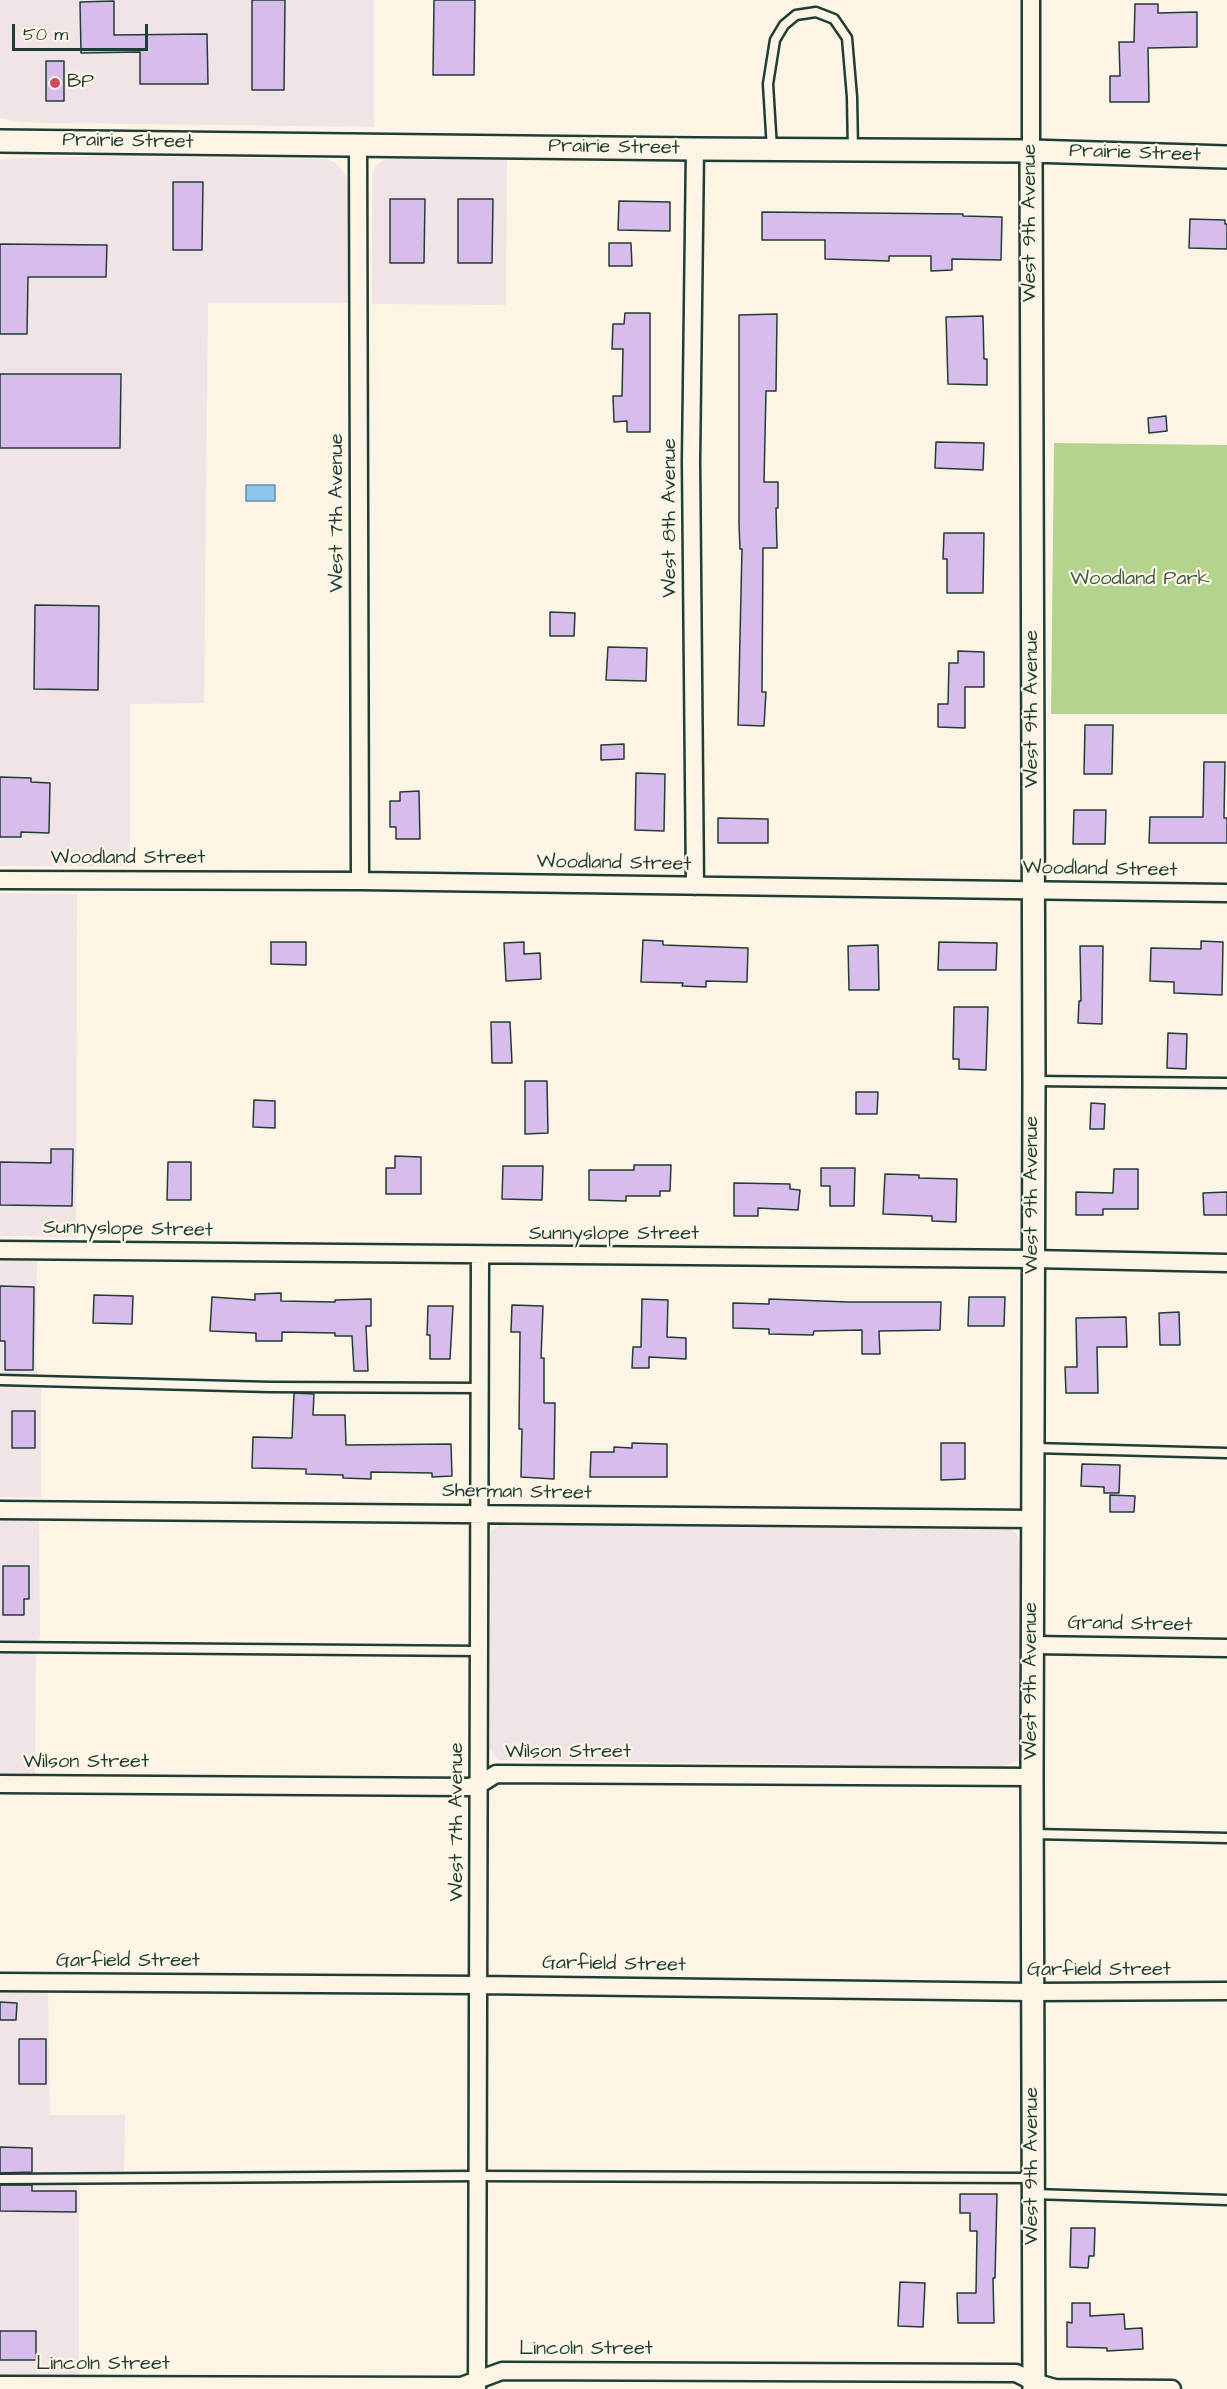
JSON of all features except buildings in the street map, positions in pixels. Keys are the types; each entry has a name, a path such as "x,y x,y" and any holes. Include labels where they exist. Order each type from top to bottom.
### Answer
{"street":[{"name":"West 9th Avenue","path":"1031,0 1034,2385"},
{"name":"Prairie Street","path":"0,141 695,149 1031,150 1227,157"},
{"name":"West 7th Avenue","path":"358,145 360,881"},
{"name":"West 8th Avenue","path":"695,149 691,473 695,886"},
{"name":"Woodland Street","path":"0,879 360,881 1227,893"},
{"name":"Sunnyslope Street","path":"0,1250 1033,1259 1227,1263"},
{"name":"West 7th Avenue","path":"477,2386 480,1255"},
{"name":"Sherman Street","path":"0,1510 1033,1519"},
{"name":"Grand Street","path":"1033,1645 1227,1648"},
{"name":"Wilson Street","path":"0,1784 457,1787 480,1784 496,1774 1032,1778"},
{"name":"Garfield Street","path":"0,1983 478,1984 1033,1992 1227,1991"},
{"name":"Lincoln Street","path":"0,2385 477,2386 502,2371 1016,2373 1034,2385 1055,2388 1172,2389"}],"lane":[{"path":"772,149 768,84 775,40 784,25 796,15 816,12 834,19 847,39 852,97 853,150"},
{"path":"1034,1081 1227,1083"},
{"path":"0,1380 270,1387 479,1388"},
{"path":"1033,1448 1227,1453"},
{"path":"0,1647 479,1651"},
{"path":"1033,1834 1227,1838"},
{"path":"0,2179 478,2176 1032,2186 1227,2200"}],"shaded area":[{"path":"0,0 374,0 374,127 52,123 21,122 0,118"},
{"path":"103,156 327,159 337,164 347,177 349,186 348,303 208,303 204,703 130,704 130,866 0,866 0,159"},
{"path":"393,158 507,159 506,305 372,304 372,177 376,165"},
{"path":"0,893 77,894 76,1237 0,1236"},
{"path":"0,1261 37,1261 36,1368 41,1385 41,1498 0,1497"},
{"path":"39,1518 40,1636 36,1650 35,1774 0,1773 0,1519"},
{"path":"501,1524 1007,1528 1015,1532 1021,1541 1022,1548 1022,1753 1019,1760 1002,1767 498,1760 490,1749 490,1537 492,1530"},
{"path":"48,1990 50,2115 125,2115 124,2173 79,2174 79,2375 0,2375 0,1991"}],"green space":[{"name":"Woodland Park","path":"1054,443 1227,445 1227,714 1051,714"}],"water":[{"path":"246,485 275,485 275,501 246,501"}],"place":[{"name":"BP","path":"55,83"}]}
